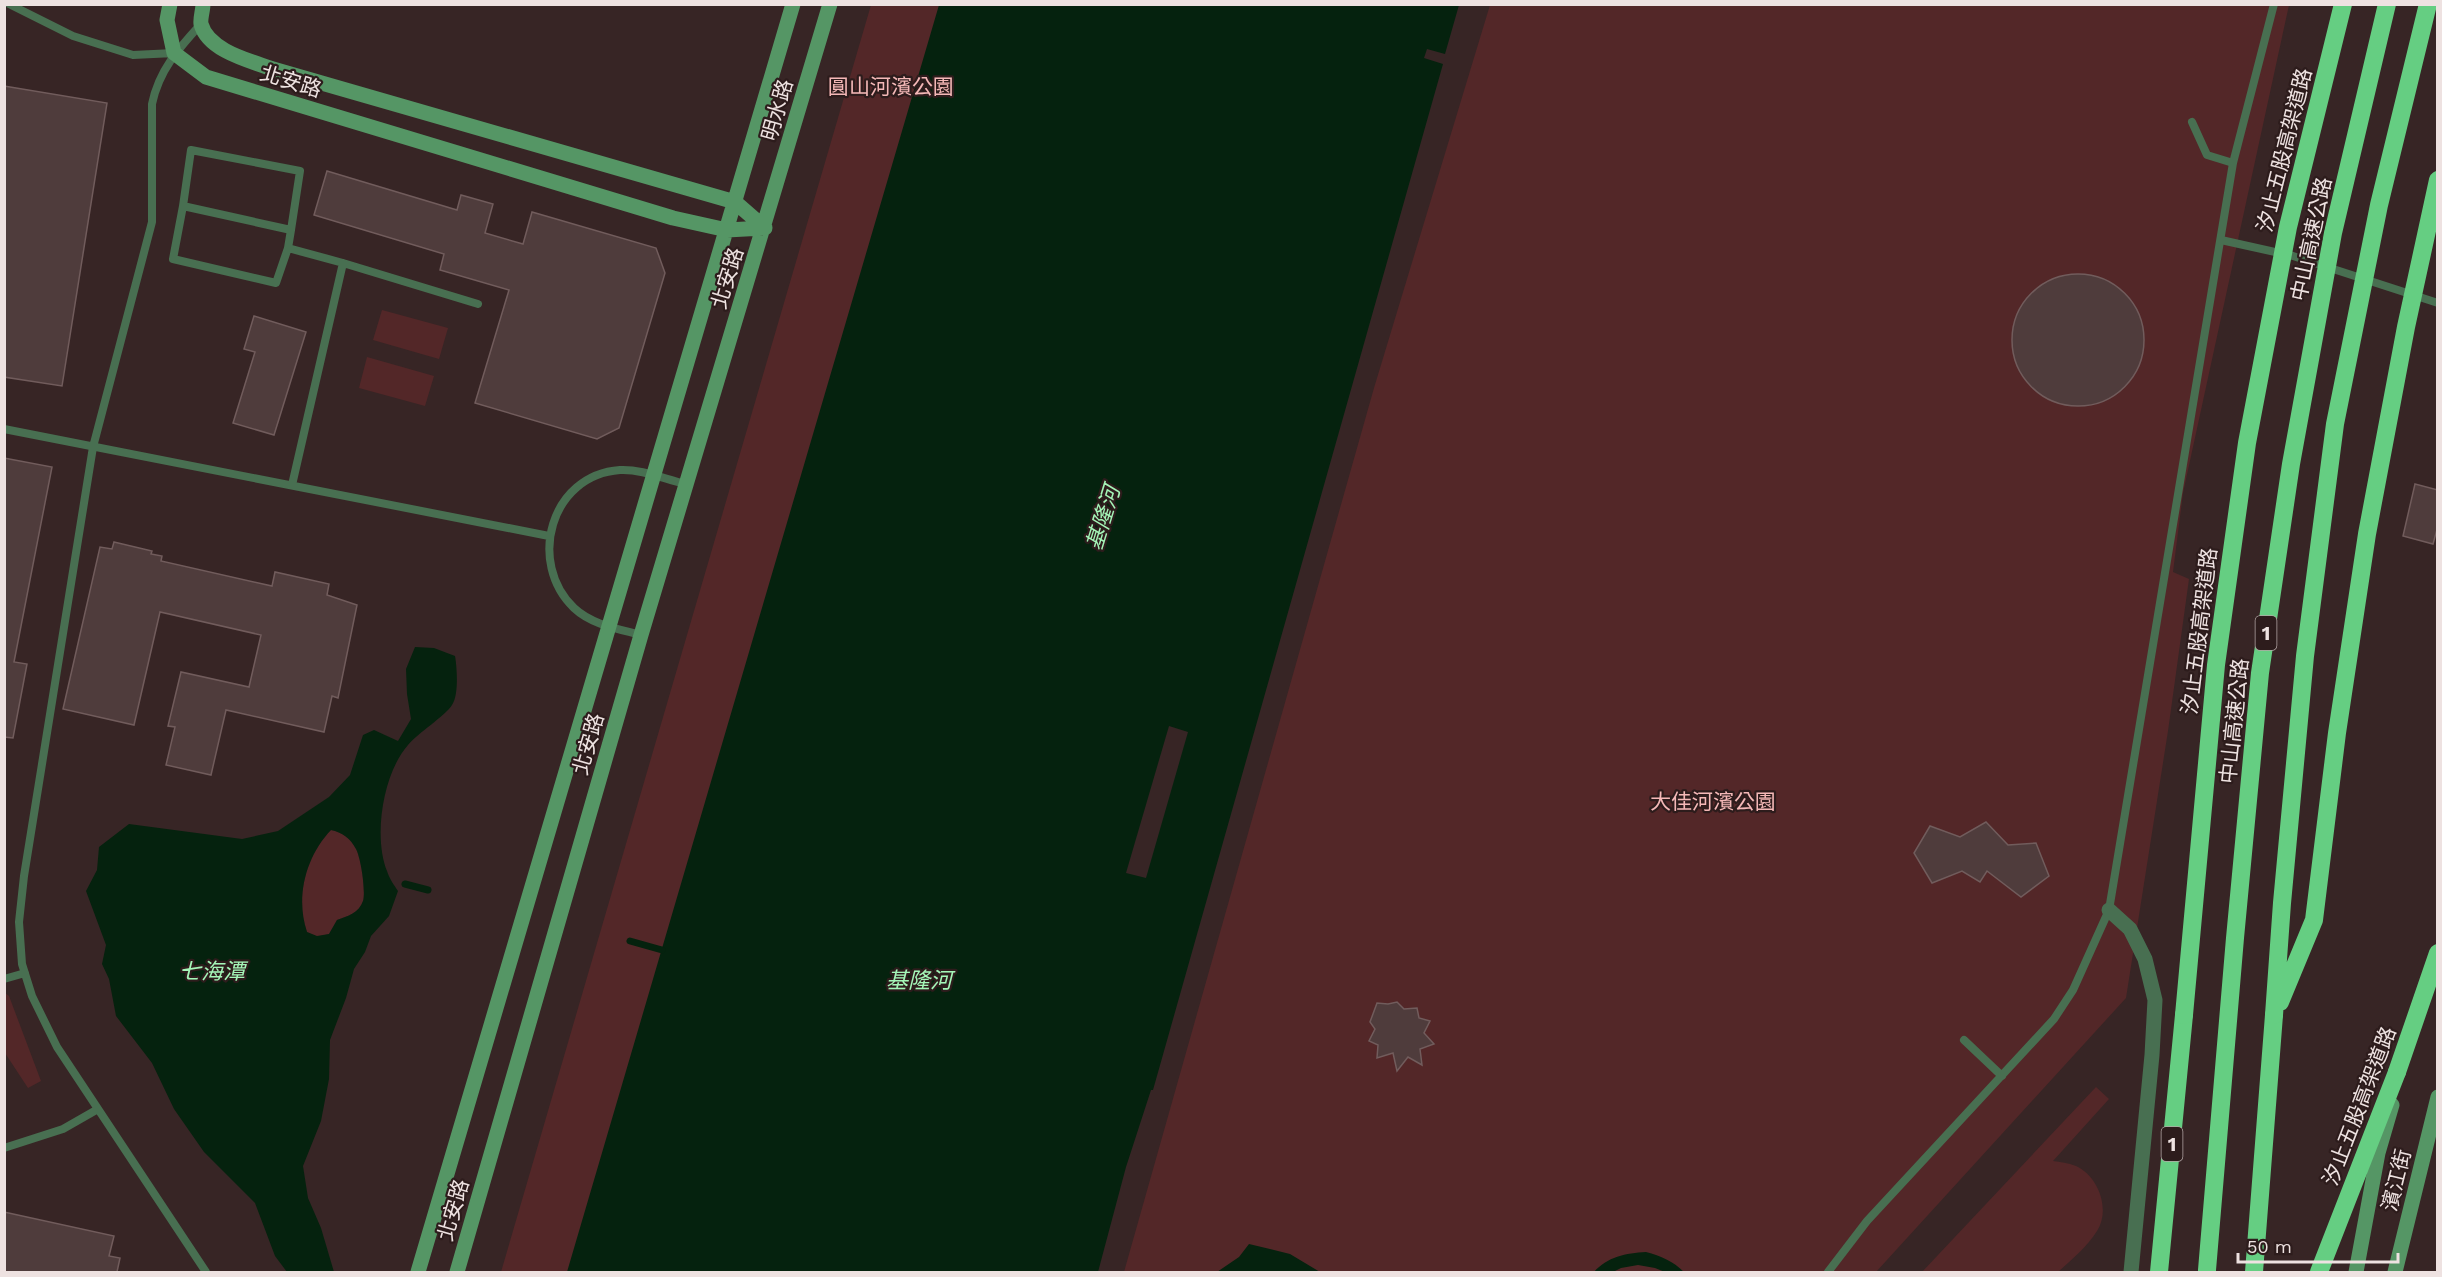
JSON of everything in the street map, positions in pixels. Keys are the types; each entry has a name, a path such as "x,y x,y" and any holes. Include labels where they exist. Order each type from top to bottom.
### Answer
{"highway":[{"name":"汐止五股高架道路","path":"2159,1272 2216,665 2247,443 2288,227 2343,4"},
{"name":"中山高速公路","path":"2206,1272 2235,938 2265,638 2291,464 2333,233 2387,4"},
{"name":"1","path":"2254,1272 2282,903 2305,656 2335,424 2379,205 2428,4"},
{"path":"2274,1015 2314,920 2337,734 2367,534 2406,327 2438,180"},
{"name":"汐止五股高架道路","path":"2319,1272 2397,1072 2438,953"}],"main road":[{"path":"170,4 168,20 174,53"},
{"path":"201,24 203,4"},
{"name":"明水路","path":"735,202 793,4"},
{"name":"明水路","path":"765,228 830,4"},
{"name":"北安路","path":"201,24 213,42 227,53 273,69 735,202 765,228"},
{"name":"北安路","path":"174,53 206,77 674,218 727,230 765,228"},
{"name":"北安路","path":"418,1272 735,202"},
{"name":"北安路","path":"457,1272 641,635 765,228"},
{"name":"濱江街","path":"2356,1272 2378,1153 2438,940"},
{"name":"濱江街","path":"2395,1272 2438,1097"}],"street":[{"path":"2109,910 2130,930 2145,959 2155,1000 2152,1055 2131,1272"}],"lane":[{"path":"9,4 73,36 133,55 174,53"},
{"path":"1828,1272 1867,1221 1958,1120 2054,1019 2073,990 2109,910 2233,163 2274,4"},
{"path":"201,24 174,53 156,86 152,104 152,222 93,447 24,876 19,922 24,973 32,996 57,1047 206,1272"},
{"path":"2192,122 2207,155 2233,163"},
{"path":"191,150 300,171 291,230 288,248 276,283 173,259 191,150"},
{"path":"183,206 291,230"},
{"path":"2220,240 2293,256 2438,303"},
{"path":"288,248 478,304"},
{"path":"292,485 343,263"},
{"path":"4,429 549,536"},
{"path":"641,635 598,623 575,609 558,588 549,563 549,536 557,512 573,491 594,477 618,470 643,471 686,484"},
{"path":"4,979 24,973"},
{"path":"1964,1040 2002,1076"},
{"path":"4,1148 63,1129 98,1109"}],"green space":[{"name":"圓山河濱公園","path":"871,5 958,5 586,1272 501,1272"},
{"name":"大佳河濱公園","path":"1490,5 2289,5 2183,493 2173,572 2189,579 2168,731 2126,998 1876,1272 1124,1272 1374,388"},
{"path":"382,310 448,328 439,359 373,340"},
{"path":"367,357 434,376 425,406 359,388"},
{"path":"331,830 339,832 352,842 358,853 364,897 356,911 337,920 329,934 317,937 307,932 302,905 303,891 309,864 322,840"},
{"path":"4,992 9,996 41,1081 28,1088 5,1053"},
{"path":"2096,1087 2109,1099 2053,1161 2073,1165 2084,1171 2091,1177 2100,1194 2103,1213 2101,1222 2093,1237 2084,1247 2058,1272 1922,1272"}],"water":[{"name":"基隆河","path":"939,5 1459,5 1445,54 1427,49 1424,58 1443,64 1153,1090 1151,1090 1126,1167 1098,1272 567,1272"},
{"name":"七海潭","path":"415,647 434,648 455,656 456,695 449,709 408,745 392,772 383,806 381,841 388,874 398,891 389,916 371,936 365,952 354,969 330,1040 329,1079 321,1121 303,1166 308,1198 321,1228 334,1272 287,1272 275,1256 255,1203 204,1152 174,1109 152,1063 116,1016 109,979 102,964 106,945 86,891 97,870 99,847 129,824 242,839 278,831 329,797 350,775 363,735 374,730 398,741 411,719 406,669","holes":["331,830 339,832 352,842 358,853 364,897 359,908 337,920 329,934 317,936 307,932 302,905 303,891 309,864 322,840"]},
{"path":"1249,1244 1290,1254 1320,1272 1217,1272 1239,1257"},
{"path":"1646,1252 1666,1259 1684,1272 1665,1272 1638,1265 1613,1272 1594,1272 1617,1257"}],"pier":[{"path":"1169,726 1188,732 1146,878 1126,873"}],"building":[{"path":"4,86 107,103 62,386 4,377"},
{"path":"327,171 457,210 461,195 493,204 485,233 523,244 532,212 656,248 665,273 619,428 597,439 475,403 509,290 440,270 444,254 314,215"},
{"path":"2078,274 2103,279 2125,293 2139,315 2144,340 2139,365 2125,387 2103,401 2078,406 2053,401 2031,387 2017,365 2012,340 2017,315 2031,293 2053,279"},
{"path":"254,316 306,332 274,435 233,423 255,352 244,349"},
{"path":"4,458 52,467 14,662 27,664 13,738 4,737"},
{"path":"2415,484 2438,490 2438,526 2433,544 2403,536"},
{"path":"114,542 152,551 151,554 162,556 161,561 272,586 275,572 329,584 327,595 357,605 338,698 332,696 324,732 226,710 211,775 166,765 175,727 168,726 181,672 249,687 261,635 160,612 134,725 63,709 100,547 112,549"},
{"path":"1986,822 2008,845 2036,843 2049,876 2021,897 1987,871 1980,882 1962,871 1932,883 1914,853 1930,826 1960,837"},
{"path":"1397,1002 1404,1009 1417,1008 1419,1018 1430,1021 1424,1033 1434,1044 1420,1049 1422,1065 1408,1057 1397,1071 1393,1053 1377,1058 1378,1045 1369,1041 1375,1029 1370,1022 1377,1003"},
{"path":"4,1212 114,1236 109,1256 120,1258 117,1272 4,1272"}],"waterway":[{"path":"405,884 428,890"},
{"path":"630,941 662,950"}]}
